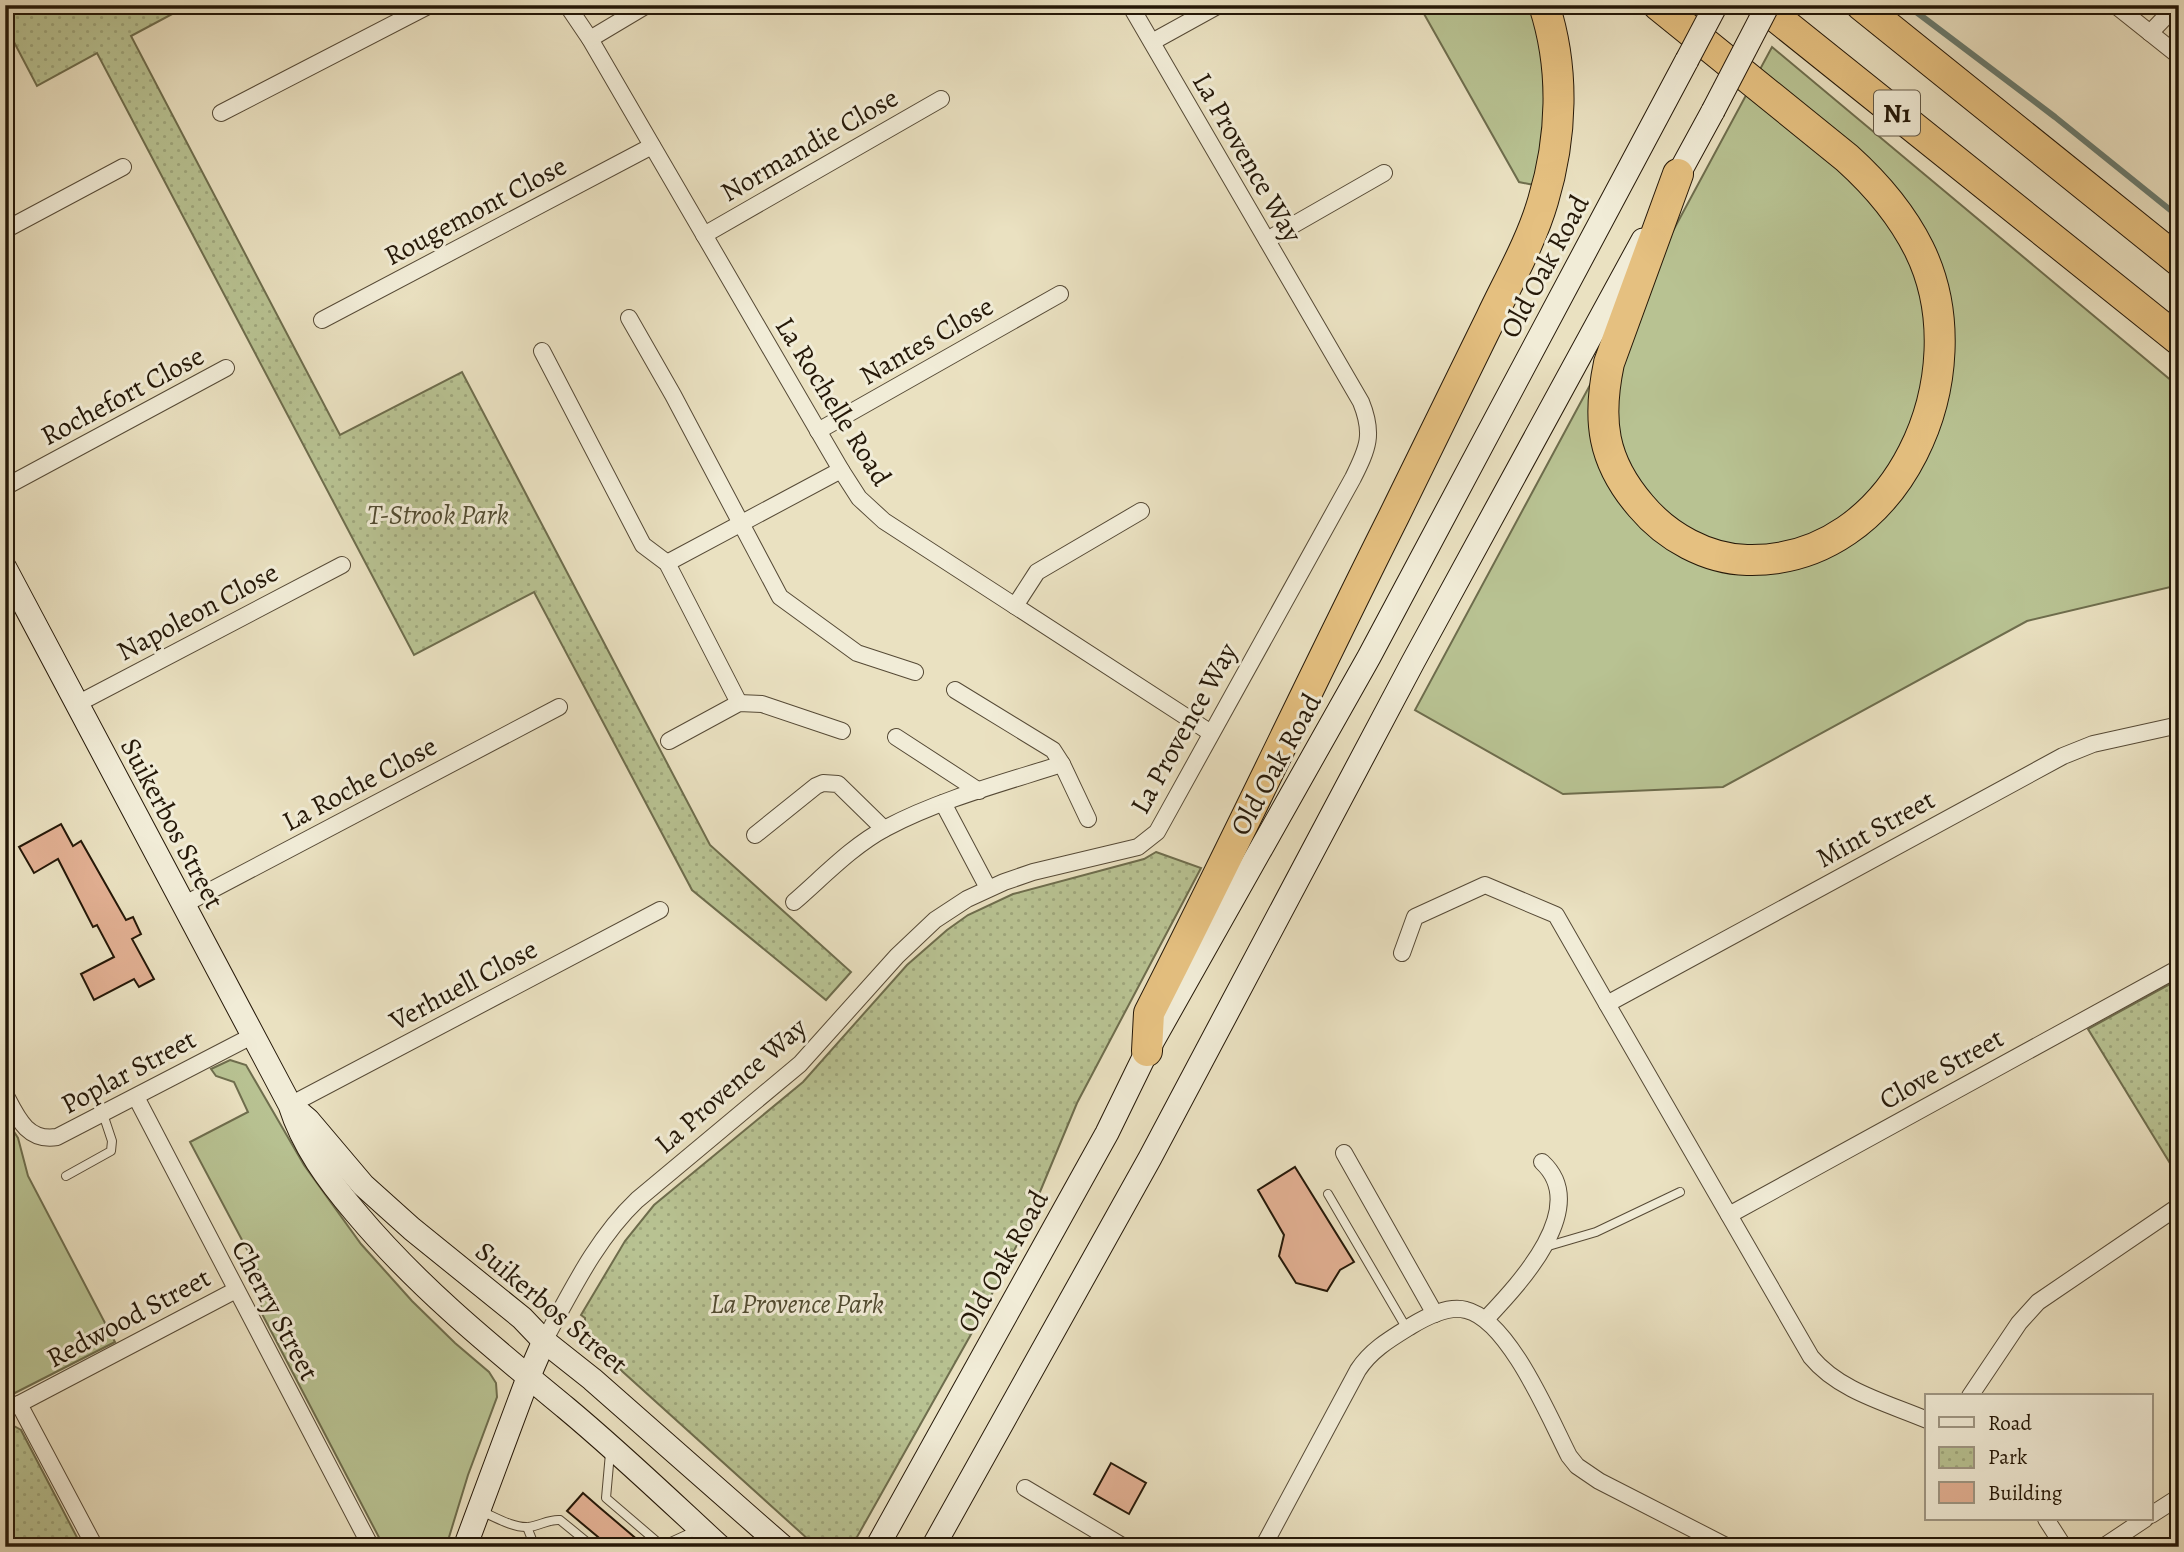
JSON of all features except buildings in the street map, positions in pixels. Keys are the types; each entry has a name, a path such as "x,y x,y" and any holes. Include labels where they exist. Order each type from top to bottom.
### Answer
{"highway":[{"path":"1147,1051 1149,1013 1260,793 1539,213 1554,158 1558,125 1559,83 1545,5"},
{"path":"1658,5 1838,150 1875,184 1905,224 1920,250 1935,298 1939,320 1938,375 1926,424 1909,461 1883,497 1846,530 1828,541 1788,557 1736,559 1698,548 1679,538 1662,527 1633,498 1618,475 1607,446 1602,425 1602,395 1609,363 1678,174"},
{"name":"N1","path":"1761,5 2179,340"},
{"name":"N1","path":"1861,5 2179,261"},
{"path":"2032,221 2030,232 2035,240 2179,361"}],"main road":[{"name":"Old Oak Road","path":"877,1547 1107,1133 1147,1051 1369,657 1716,5"},
{"path":"933,1547 1150,1158 1413,662 1768,5"},
{"name":"Suikerbos Street","path":"5,568 290,1105 297,1128 335,1188 369,1229 440,1303 610,1448 720,1547"},
{"name":"Suikerbos Street","path":"290,1105 308,1120 375,1196 664,1440 783,1547"},
{"path":"465,1547 544,1341"}],"street":[{"path":"221,113 429,5"},
{"name":"La Rochelle Road","path":"567,5 590,39 859,498 874,514 1211,733"},
{"path":"590,39 647,5"},
{"name":"La Provence Way","path":"544,1341 586,1266 625,1212 800,1064 921,931 988,888 1033,872 1129,850 1144,844 1157,832 1368,447 1368,424 1361,402 1130,5"},
{"path":"1152,42 1219,5"},
{"path":"2115,5 2179,56"},
{"path":"2150,33 2172,9"},
{"name":"Normandie Close","path":"704,235 941,99"},
{"name":"Rougemont Close","path":"322,320 652,146"},
{"path":"5,230 124,167"},
{"path":"1266,240 1384,173"},
{"name":"Nantes Close","path":"818,431 1060,294"},
{"path":"629,318 784,602 857,653 915,672"},
{"path":"541,351 643,545 667,563 739,702"},
{"name":"Rochefort Close","path":"5,487 226,368"},
{"path":"667,563 841,470"},
{"path":"1015,606 1037,572 1141,511"},
{"name":"Napoleon Close","path":"77,704 342,565"},
{"path":"955,690 1048,746 1062,764 1088,820"},
{"path":"669,741 739,702 762,704 842,731"},
{"name":"La Roche Close","path":"183,905 559,707"},
{"name":"Mint Street","path":"1607,1004 2063,756 2093,744 2179,725"},
{"path":"896,737 979,791"},
{"path":"794,902 884,829 943,803 1062,764"},
{"path":"755,835 823,783 838,784 884,829"},
{"path":"943,803 988,888"},
{"path":"1402,953 1415,917 1485,886 1556,915 1804,1346 1819,1367 1839,1382 1925,1419"},
{"name":"Verhuell Close","path":"290,1105 660,910"},
{"name":"Clove Street","path":"1729,1215 2179,968"},
{"name":"Poplar Street","path":"5,1094 24,1127 32,1133 43,1138 64,1135 252,1036"},
{"name":"Cherry Street","path":"136,1097 371,1547"},
{"path":"1344,1153 1434,1314"},
{"path":"1486,1319 1526,1276 1545,1247 1558,1200 1552,1174 1542,1162"},
{"path":"1971,1394 2019,1323 2038,1302 2179,1206"},
{"name":"Redwood Street","path":"12,1406 236,1290"},
{"path":"1263,1547 1357,1370 1375,1350 1407,1329 1434,1314 1458,1309 1486,1319 1507,1342 1569,1457 1577,1466 1599,1481 1728,1547"},
{"path":"12,1406 95,1547"},
{"path":"1025,1488 1124,1547"},
{"path":"2152,1514 2179,1497"},
{"path":"2047,1520 2064,1547"},
{"path":"2103,1547 2144,1520"}],"lane":[{"path":"66,1176 111,1151 112,1142 103,1114"},
{"path":"1545,1247 1596,1232 1680,1192"},
{"path":"1328,1194 1407,1329"},
{"path":"599,1507 606,1498 610,1448"},
{"path":"606,1498 662,1547 700,1528"},
{"path":"479,1510 518,1527 553,1519 560,1520 593,1547"},
{"path":"577,1532 584,1525"},
{"path":"527,1527 535,1547"}],"green space":[{"name":"T-Strook Park","path":"5,5 173,5 176,12 131,36 340,435 462,372 710,845 851,972 826,1000 692,890 534,592 414,655 97,53 37,86 5,25"},
{"path":"1419,5 1531,5 1542,49 1545,120 1534,185 1519,182"},
{"path":"1772,47 2179,387 2179,585 2027,621 1723,787 1563,794 1415,710"},
{"name":"La Provence Park","path":"1156,852 1201,868 1077,1103 1022,1235 974,1329 857,1537 840,1546 816,1544 592,1344 585,1335 585,1318 581,1315 625,1241 654,1205 803,1082 907,965 947,930 968,915 1013,894 1144,859"},
{"path":"2179,979 2179,1178 2088,1029"},
{"path":"230,1060 246,1065 304,1165 361,1244 412,1301 489,1372 496,1383 497,1397 468,1475 446,1547 384,1547 260,1310 262,1300 269,1291 190,1142 248,1112 234,1082 216,1076 211,1069"},
{"path":"5,1118 18,1138 28,1176 115,1342 5,1398"},
{"path":"5,1421 21,1430 82,1547 5,1547"}],"waterway":[{"path":"1907,5 2055,117 2179,217"}]}
